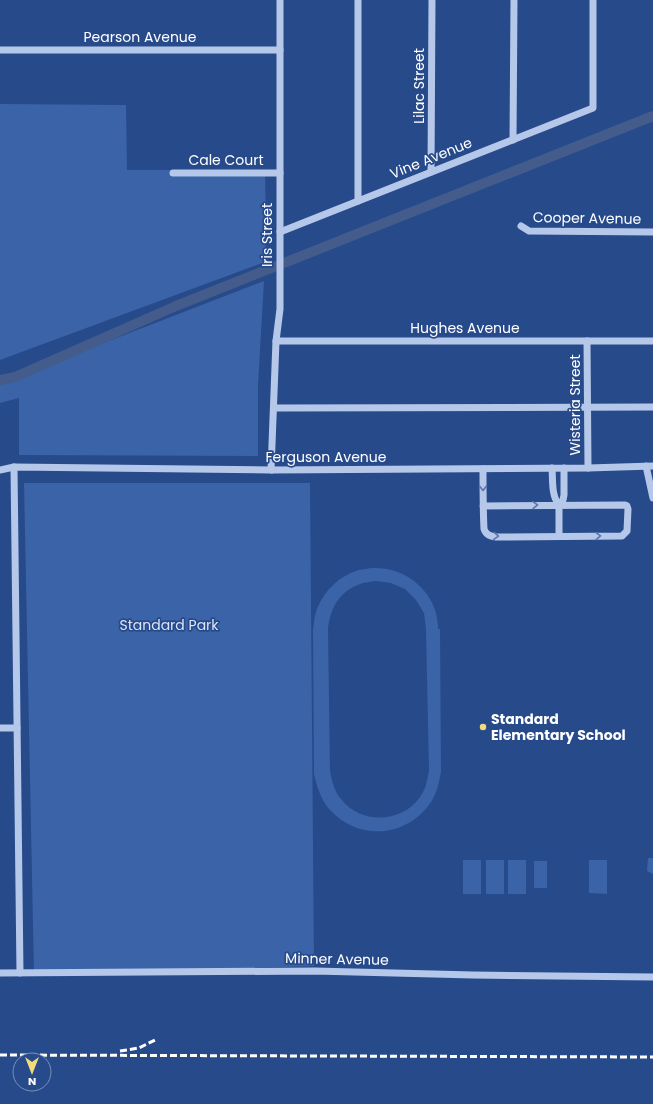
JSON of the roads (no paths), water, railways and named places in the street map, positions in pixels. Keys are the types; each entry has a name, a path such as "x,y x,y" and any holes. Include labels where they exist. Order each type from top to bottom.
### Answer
{"street":[{"name":"Iris Street","path":"271,470 276,342 280,309 280,0"},
{"path":"358,0 358,201"},
{"name":"Lilac Street","path":"432,0 432,172"},
{"path":"513,140 514,0"},
{"name":"Vine Avenue","path":"280,232 593,108 593,0"},
{"name":"Pearson Avenue","path":"0,50 280,50"},
{"name":"Cale Court","path":"173,173 280,173"},
{"name":"Cooper Avenue","path":"521,226 530,231 653,232"},
{"name":"Wisteria Street","path":"587,341 588,468"},
{"name":"Hughes Avenue","path":"276,342 653,341"},
{"path":"274,408 653,407"},
{"path":"650,466 653,498"},
{"name":"Ferguson Avenue","path":"0,470 14,467 271,470 588,468 650,466"},
{"path":"14,467 20,973"},
{"path":"552,468 554,495 555,501 558,505 559,536"},
{"path":"558,505 563,500 564,495 564,468"},
{"path":"483,469 483,506 484,529 488,536 622,536 627,531 628,509 627,506 620,504 483,506"},
{"path":"0,728 17,728"},
{"name":"Minner Avenue","path":"0,973 315,971 495,976 653,977"}],"waterway":[{"path":"0,380 15,377 176,306 653,116"}],"railway":[{"path":"120,1051 139,1048 157,1039"},
{"path":"0,1055 653,1057"}],"place":[{"name":"Standard Elementary School","path":"483,727"}],"park label":[{"name":"Standard Park","path":"169,625"}]}
